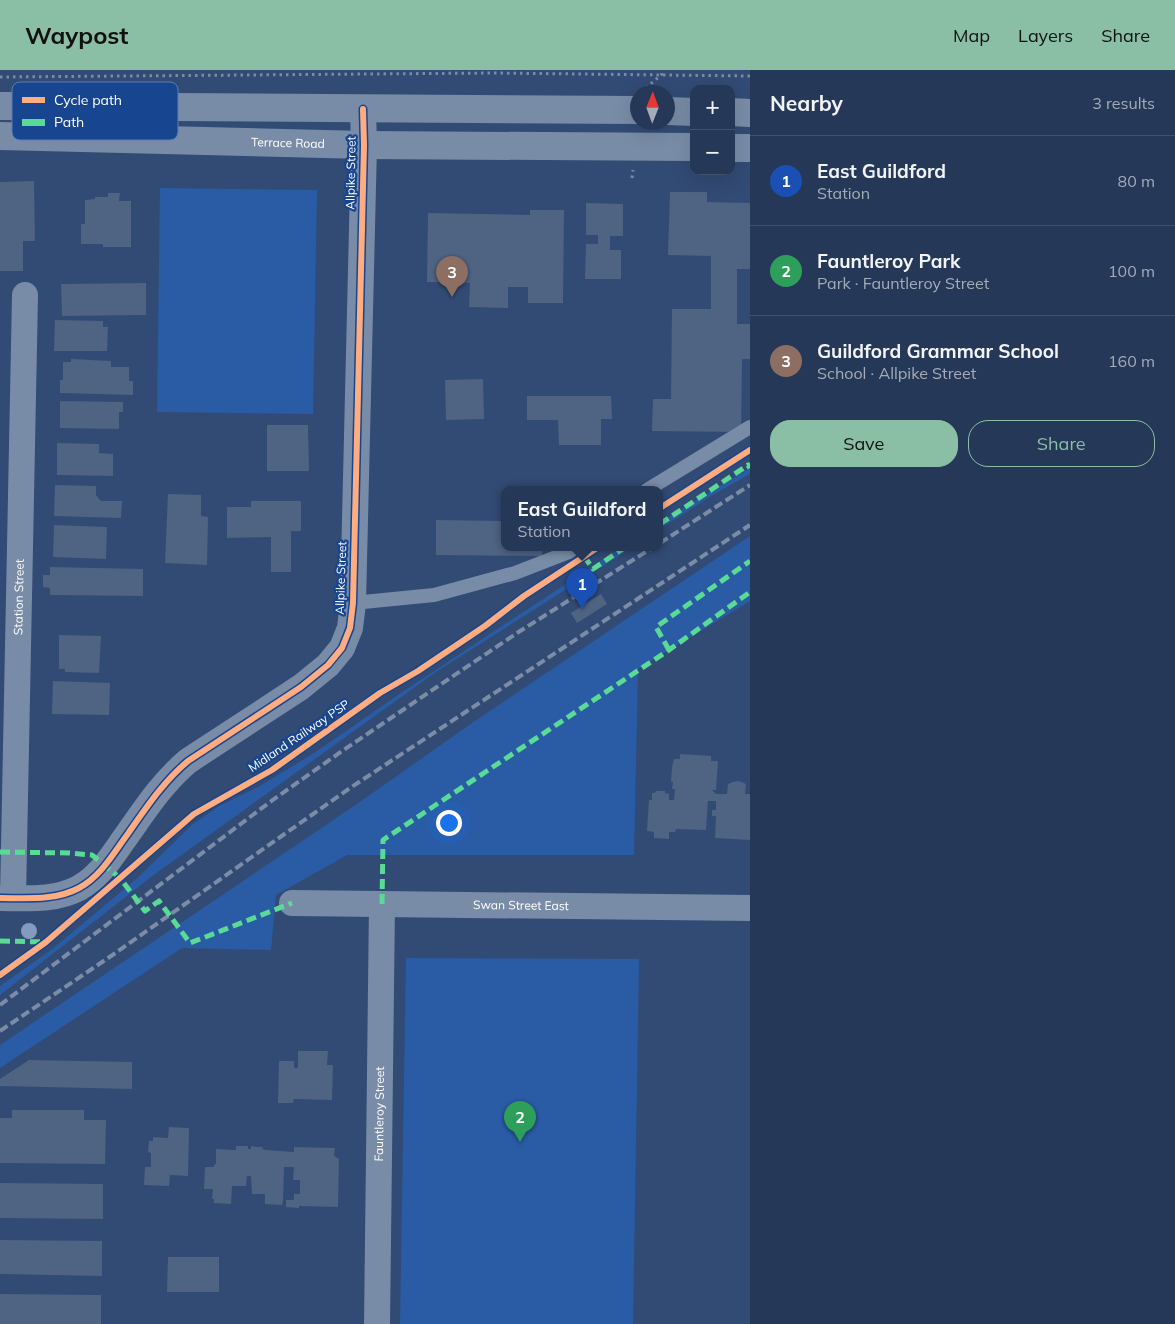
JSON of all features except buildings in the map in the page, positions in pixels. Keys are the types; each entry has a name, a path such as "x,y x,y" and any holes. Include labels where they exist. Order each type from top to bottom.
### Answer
{"street":[{"path":"178,107 630,110"},
{"name":"Allpike Street","path":"7,898 43,898 57,896 80,888 106,866 152,800 177,770 301,688 328,665 342,648 350,628 353,603 364,145 362,108"},
{"path":"675,111 690,112"},
{"path":"735,112 750,113"},
{"name":"Terrace Road","path":"162,140 364,145 690,147"},
{"path":"735,148 750,148"},
{"name":"Station Street","path":"7,898 25,295"},
{"name":"Swan Street East","path":"292,903 750,908"},
{"name":"Fauntleroy Street","path":"377,1324 382,904"}],"lane":[{"path":"654,486 750,427"},
{"path":"353,603 434,595 515,573 570,551"}],"path":[{"path":"0,77 494,71 662,72 750,76"},
{"path":"649,85 662,72"}],"shaded area":[{"path":"160,188 317,190 313,414 157,412"},
{"path":"750,468 750,474 711,496 663,527 663,520"},
{"path":"750,536 750,601 638,669 634,855 347,855 276,895 271,950 182,948 0,1068 0,1045"},
{"path":"615,551 626,551 436,672 155,874 0,995 0,986 51,950 135,880 192,825 219,806 260,786 317,751"},
{"path":"406,958 639,959 633,1324 400,1324"}],"railway":[{"path":"663,541 750,485"},
{"path":"0,1031 114,954 350,788 750,525"},
{"path":"0,1005 270,802 342,751 517,633 647,551"}],"marked path":[{"path":"663,522 748,465 750,468"},
{"path":"584,556 593,569 620,551"},
{"path":"669,650 656,627 750,561"},
{"path":"382,904 383,840 669,650 750,592"},
{"path":"0,852 92,855 120,878 145,911 159,901 190,943 292,903"},
{"path":"0,941 46,942"}],"cycle path":[{"path":"0,898 50,897 70,892 87,883 106,864 155,796 179,769 188,761 301,687 328,665 342,648 350,628 353,603 364,145 363,109"},
{"path":"663,506 750,450"},
{"name":"Midland Railway PSP","path":"0,975 46,942 194,814 272,770 380,693 418,671 485,626 524,596 592,551"}],"place":[{"name":"Guildford Grammar School","path":"452,297"},
{"name":"East Guildford","path":"582,609"},
{"name":"Fauntleroy Park","path":"520,1142"}]}
